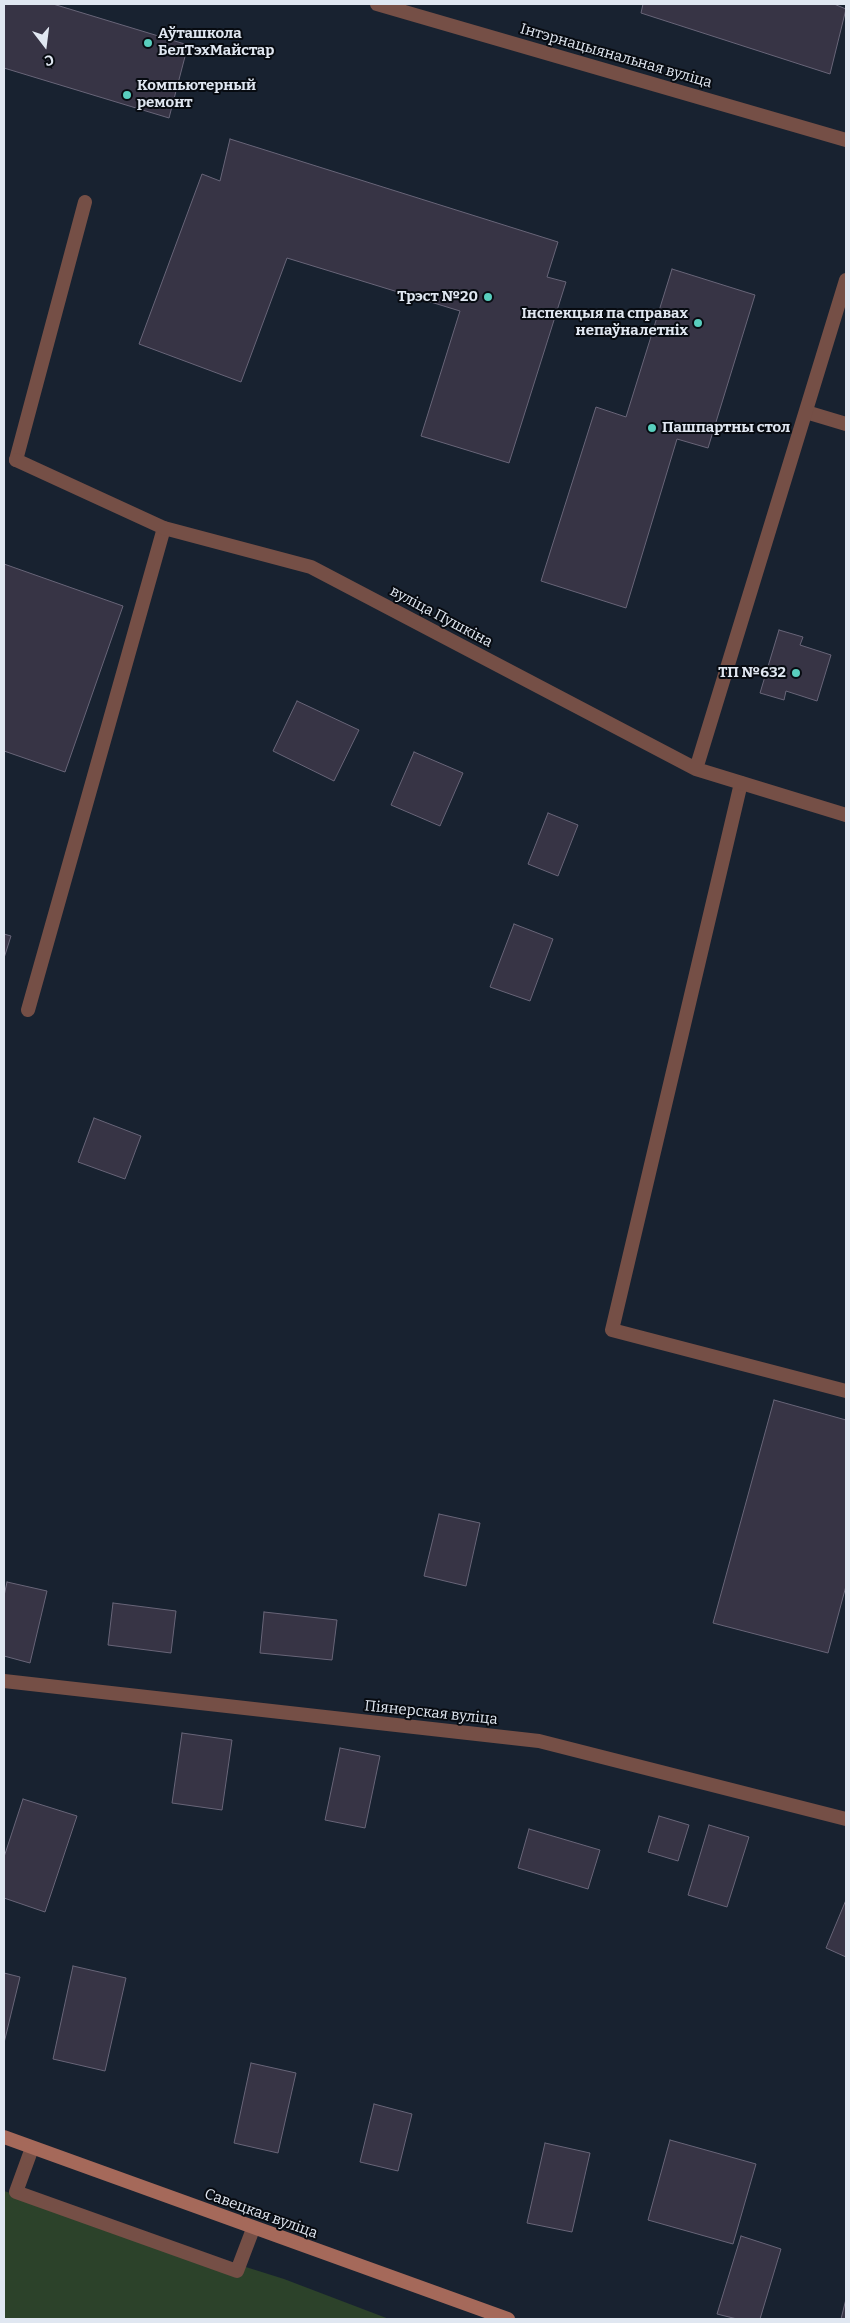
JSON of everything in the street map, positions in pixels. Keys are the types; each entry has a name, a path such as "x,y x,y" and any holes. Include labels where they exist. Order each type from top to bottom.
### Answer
{"main road":[{"name":"Савецкая вуліца","path":"4,2138 508,2319"}],"street":[{"name":"Інтэрнацыянальная вуліца","path":"378,4 846,140"},
{"name":"вуліца Пушкіна","path":"85,202 16,460 164,528 311,567 696,769 846,814"},
{"path":"696,769 846,280"},
{"path":"806,412 846,424"},
{"path":"28,1010 164,528"},
{"path":"741,783 612,1330 846,1391"},
{"name":"Піянерская вуліца","path":"4,1681 539,1741 846,1819"},
{"path":"32,2148 16,2192 237,2271 253,2229"}],"green space":[{"path":"4,2191 284,2279 389,2319 4,2319"}],"building":[{"path":"4,4 53,4 188,45 169,118 4,68"},
{"path":"643,4 834,4 846,9 830,74 641,13"},
{"name":"Трэст №20","path":"230,139 558,242 547,277 566,282 509,463 421,436 460,311 287,258 241,382 139,344 202,174 220,181"},
{"name":"Пашпартны стол","path":"672,269 755,295 708,448 677,439 626,608 541,581 596,407 626,417"},
{"path":"4,564 123,606 65,772 4,751"},
{"name":"ТП №632","path":"779,630 803,637 800,645 831,655 817,701 786,691 784,700 760,693"},
{"path":"297,701 359,730 334,781 273,751"},
{"path":"414,752 463,773 440,826 391,805"},
{"path":"548,813 578,825 558,876 528,864"},
{"path":"514,924 553,939 530,1001 490,987"},
{"path":"4,934 11,936 4,958"},
{"path":"94,1118 141,1136 125,1179 78,1162"},
{"path":"774,1400 846,1420 846,1586 828,1653 713,1623"},
{"path":"439,1514 480,1523 466,1586 424,1576"},
{"path":"7,1582 47,1591 30,1663 4,1656 4,1596"},
{"path":"113,1603 176,1611 171,1653 108,1645"},
{"path":"264,1612 337,1620 332,1660 260,1653"},
{"path":"182,1733 232,1740 222,1810 172,1803"},
{"path":"340,1748 380,1756 365,1828 325,1820"},
{"path":"23,1799 77,1816 45,1912 4,1898 4,1857"},
{"path":"659,1816 689,1825 678,1861 648,1852"},
{"path":"709,1825 749,1837 727,1907 688,1895"},
{"path":"529,1829 600,1850 588,1889 518,1868"},
{"path":"846,1900 846,1957 826,1948"},
{"path":"73,1966 126,1978 105,2071 53,2059"},
{"path":"4,1973 20,1977 4,2043"},
{"path":"251,2063 296,2073 278,2153 234,2143"},
{"path":"374,2104 412,2114 398,2171 360,2162"},
{"path":"670,2140 756,2164 733,2244 648,2220"},
{"path":"545,2143 590,2153 572,2232 527,2223"},
{"path":"741,2236 781,2249 760,2319 737,2319 717,2314"},
{"path":"846,2299 846,2319 841,2319"}],"place":[{"name":"Аўташкола БелТэхМайстар","path":"148,43"},
{"name":"Компьютерный ремонт","path":"127,95"},
{"name":"Трэст №20","path":"488,297"},
{"name":"Інспекцыя па справах непаўналетніх","path":"698,323"},
{"name":"Пашпартны стол","path":"652,428"},
{"name":"ТП №632","path":"796,673"}]}
